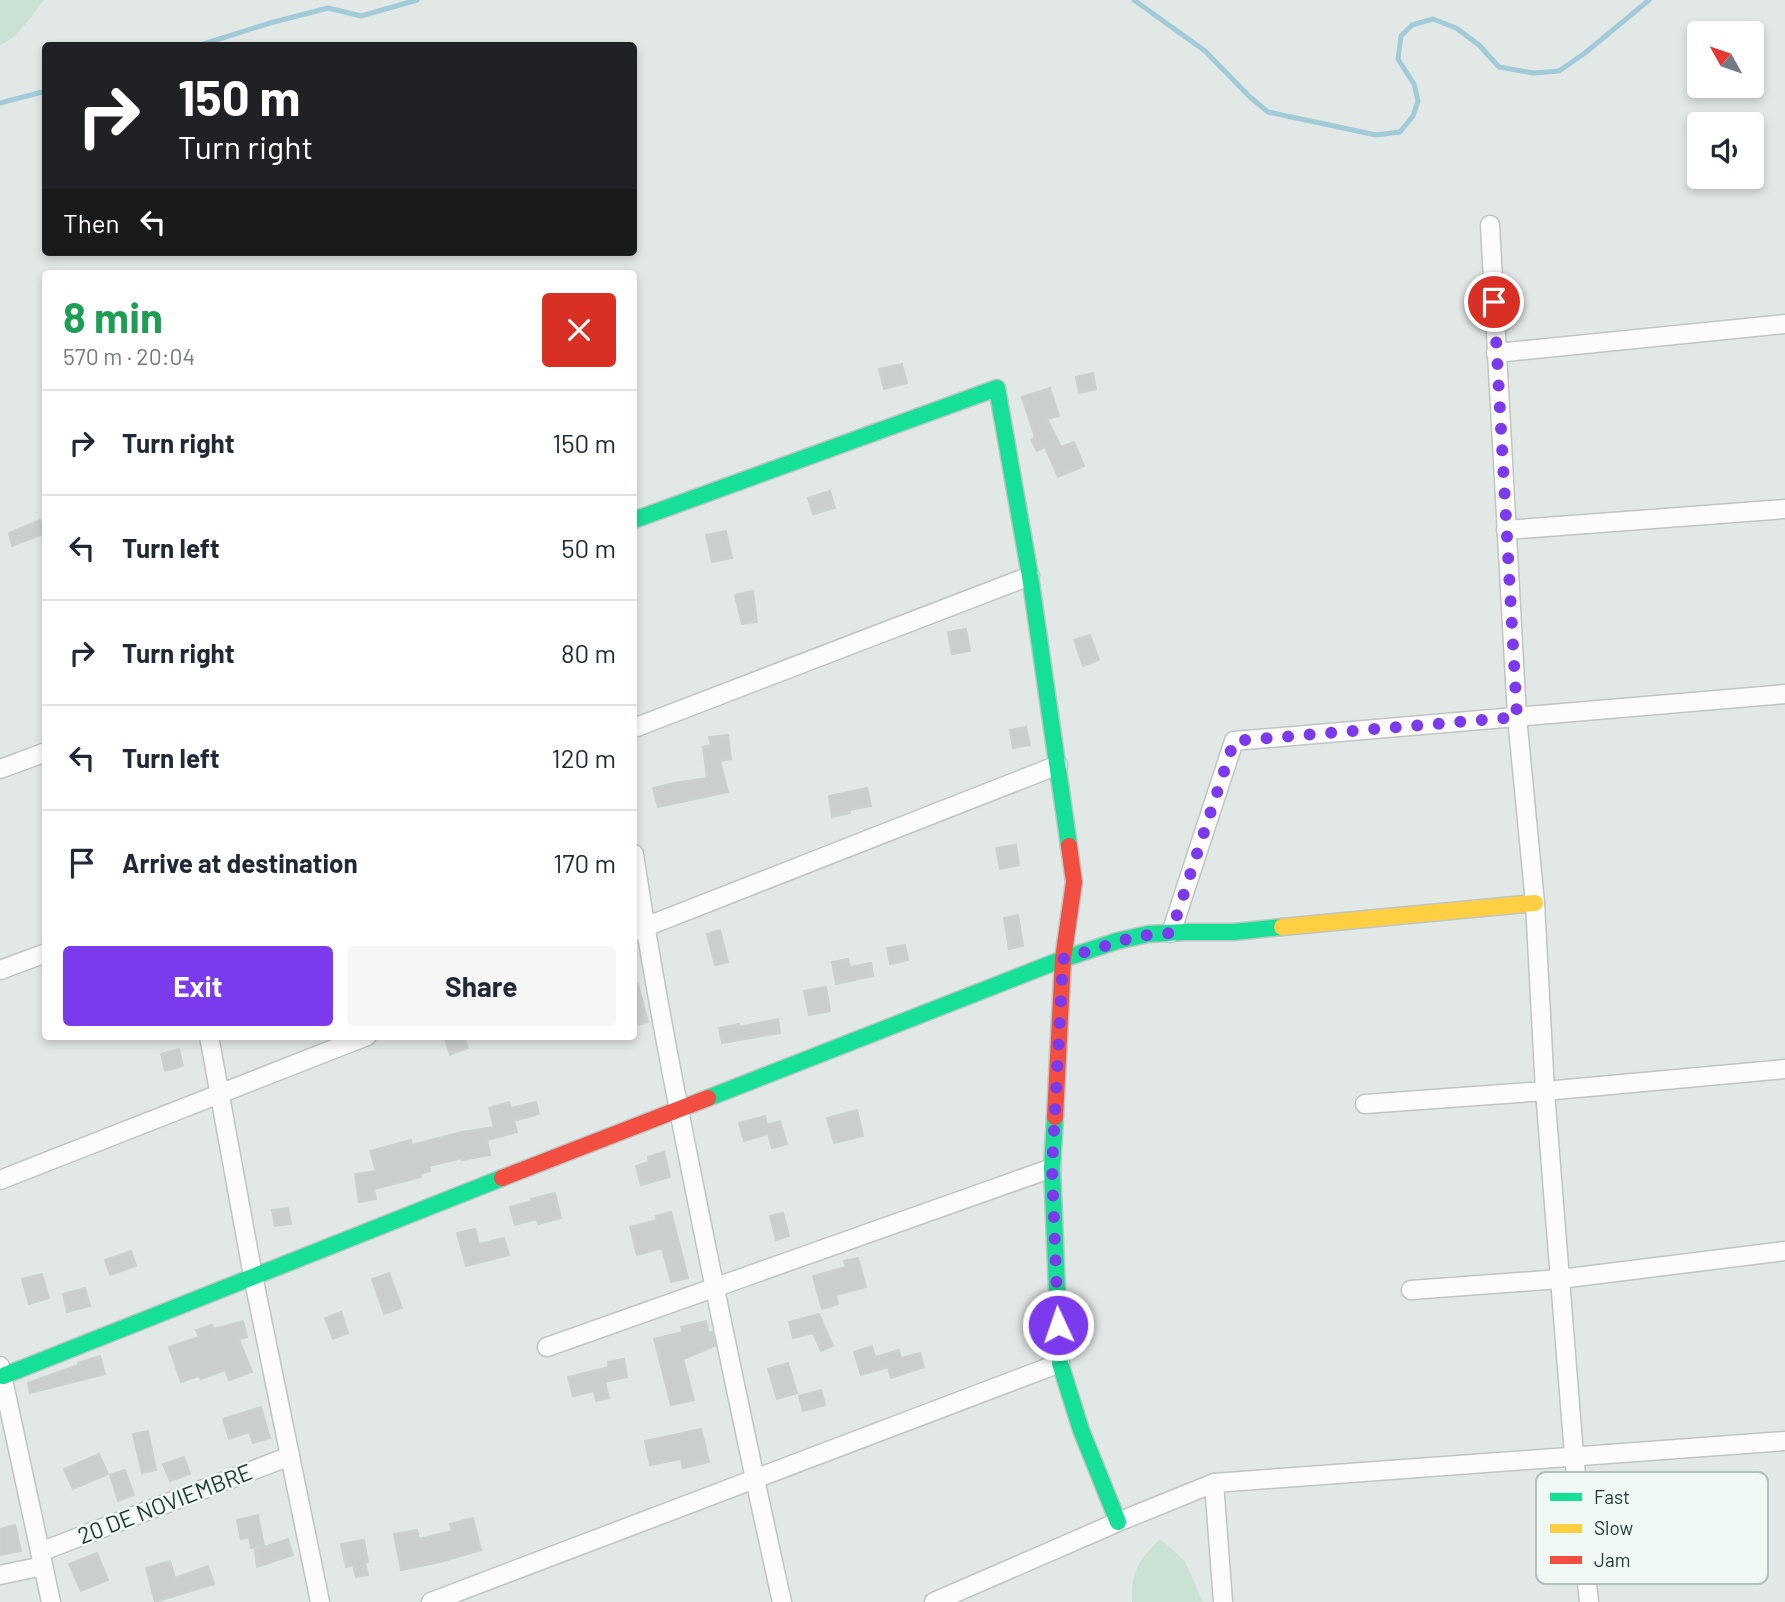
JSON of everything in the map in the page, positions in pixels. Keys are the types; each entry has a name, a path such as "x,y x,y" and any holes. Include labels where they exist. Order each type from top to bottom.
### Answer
{"street":[{"path":"1490,225 1517,717 1535,904 1545,1091 1576,1472"},
{"path":"1496,353 1785,324"},
{"path":"637,519 997,388 1030,576 1074,882 1063,959 1052,1168 1060,1363 1081,1430 1118,1522"},
{"path":"1506,530 1785,509"},
{"path":"637,727 1030,576"},
{"path":"1171,933 1234,741 1785,694"},
{"path":"0,769 42,753"},
{"path":"639,930 1058,765"},
{"path":"637,900 639,930 782,1602"},
{"path":"51,1602 2,1380 253,1276 1063,959 1137,936 1234,932 1535,904"},
{"path":"0,970 42,954"},
{"path":"210,1040 253,1276 320,1602"},
{"path":"0,1180 357,1040"},
{"path":"1365,1104 1785,1069"},
{"path":"547,1346 1052,1168"},
{"path":"1411,1290 1560,1279 1785,1251"},
{"path":"431,1602 1060,1363"},
{"path":"934,1602 1214,1483 1785,1440"},
{"name":"20 DE NOVIEMBRE","path":"0,1575 290,1456"},
{"path":"1214,1483 1223,1602"},
{"path":"1588,1584 1590,1602"}],"green space":[{"path":"0,0 44,0 18,32 0,45"},
{"path":"1160,1539 1184,1560 1203,1602 1132,1602 1133,1582 1138,1567"}],"building":[{"path":"902,364 907,383 884,389 879,369"},
{"path":"1093,373 1096,389 1079,393 1076,377"},
{"path":"1050,388 1059,416 1047,419 1061,447 1074,442 1084,466 1058,477 1045,447 1037,451 1031,440 1035,438 1022,397"},
{"path":"830,491 835,508 813,514 808,498"},
{"path":"40,520 42,524 42,535 12,546 9,533"},
{"path":"726,531 732,558 712,562 706,535"},
{"path":"753,591 757,622 742,624 735,595"},
{"path":"966,629 970,651 952,654 948,632"},
{"path":"1090,635 1099,660 1083,666 1074,640"},
{"path":"1026,727 1030,745 1013,748 1010,730"},
{"path":"728,735 731,759 720,761 728,792 658,807 653,788 707,778 703,747 711,745 709,737"},
{"path":"867,788 871,806 849,810 850,813 832,817 829,796"},
{"path":"1016,845 1019,865 1000,869 996,848"},
{"path":"1018,915 1023,946 1009,949 1004,918"},
{"path":"720,930 728,962 715,965 707,934"},
{"path":"905,945 908,960 890,964 887,948"},
{"path":"848,959 850,967 871,963 873,976 836,984 832,962"},
{"path":"637,984 648,1022 637,1025"},
{"path":"826,987 830,1011 809,1015 804,991"},
{"path":"778,1019 780,1033 722,1043 719,1028"},
{"path":"445,1040 465,1040 468,1048 450,1055"},
{"path":"179,1049 183,1066 165,1071 161,1054"},
{"path":"509,1102 511,1108 536,1102 539,1114 514,1121 517,1132 487,1140 490,1155 429,1166 430,1171 420,1174 421,1177 374,1189 376,1199 359,1202 355,1174 376,1171 370,1151 411,1140 412,1145 494,1127 489,1108"},
{"path":"857,1110 863,1136 834,1143 827,1118"},
{"path":"765,1116 767,1125 780,1121 787,1144 772,1148 768,1134 744,1141 739,1123"},
{"path":"664,1152 670,1177 641,1185 636,1166 649,1162 648,1157"},
{"path":"555,1193 561,1218 538,1224 536,1219 515,1225 510,1207"},
{"path":"288,1208 291,1224 275,1226 272,1210"},
{"path":"671,1212 688,1278 671,1282 662,1248 637,1255 630,1227 657,1220 656,1216"},
{"path":"783,1213 789,1236 776,1240 770,1216"},
{"path":"475,1229 479,1244 504,1238 509,1255 466,1266 457,1233"},
{"path":"131,1251 136,1266 110,1275 105,1260"},
{"path":"858,1258 866,1287 836,1295 838,1304 822,1309 813,1276 846,1267 844,1261"},
{"path":"389,1273 402,1308 384,1314 372,1279"},
{"path":"42,1274 49,1298 29,1304 22,1279"},
{"path":"85,1288 90,1306 67,1312 63,1294"},
{"path":"341,1312 348,1333 333,1339 325,1318"},
{"path":"819,1314 833,1346 821,1351 813,1333 793,1338 789,1322"},
{"path":"243,1321 247,1337 239,1339 252,1372 229,1380 225,1370 201,1379 199,1376 181,1382 169,1347 199,1337 196,1330 212,1325 214,1329"},
{"path":"706,1321 715,1346 683,1359 694,1400 671,1405 654,1339 683,1332 681,1327"},
{"path":"872,1346 875,1357 899,1350 901,1358 920,1353 924,1367 891,1378 888,1367 861,1375 854,1352"},
{"path":"100,1356 105,1374 30,1393 28,1383"},
{"path":"624,1359 627,1377 605,1382 609,1398 596,1401 594,1391 573,1396 568,1377 609,1367 608,1362"},
{"path":"788,1363 797,1393 777,1399 768,1369"},
{"path":"821,1390 825,1405 803,1411 799,1396"},
{"path":"261,1407 270,1438 253,1443 249,1432 229,1439 223,1419"},
{"path":"701,1429 709,1462 683,1468 681,1459 650,1465 645,1441"},
{"path":"148,1431 156,1470 142,1473 133,1434"},
{"path":"99,1454 108,1474 73,1489 64,1469"},
{"path":"184,1457 190,1474 170,1481 163,1464"},
{"path":"125,1470 134,1495 118,1501 110,1475"},
{"path":"258,1515 264,1546 251,1548 249,1537 241,1539 237,1520"},
{"path":"473,1518 481,1550 401,1570 394,1534 417,1530 419,1539 452,1531 450,1524"},
{"path":"15,1525 21,1551 0,1555 0,1529"},
{"path":"288,1539 293,1555 257,1567 255,1550"},
{"path":"364,1540 368,1575 356,1577 353,1565 346,1567 341,1544"},
{"path":"97,1553 108,1580 81,1591 69,1564"},
{"path":"170,1561 175,1578 208,1566 214,1584 155,1602 146,1568"}],"waterway":[{"path":"210,42 328,8 361,16 417,0"},
{"path":"1134,0 1205,51 1268,112 1376,135 1400,132 1413,116 1418,101 1414,84 1398,59 1401,36 1412,25 1433,19 1456,28 1479,45 1499,67 1533,73 1559,71 1649,0"},
{"path":"0,103 42,92"}],"traffic: fast":[{"path":"637,519 997,388 1030,576 1069,846"},
{"path":"708,1098 1063,959 1117,941 1148,934 1234,932 1282,927"},
{"path":"1055,1117 1052,1168 1060,1363 1081,1430 1118,1522"},
{"path":"3,1376 502,1178"}],"traffic: slow":[{"path":"1282,927 1535,903"}],"traffic: jam":[{"path":"1055,1117 1063,959 1074,882 1069,846"},
{"path":"502,1178 708,1098"}],"route":[{"path":"1058,1325 1052,1168 1063,959 1137,936 1171,933 1234,741 1517,717 1494,302"}]}
